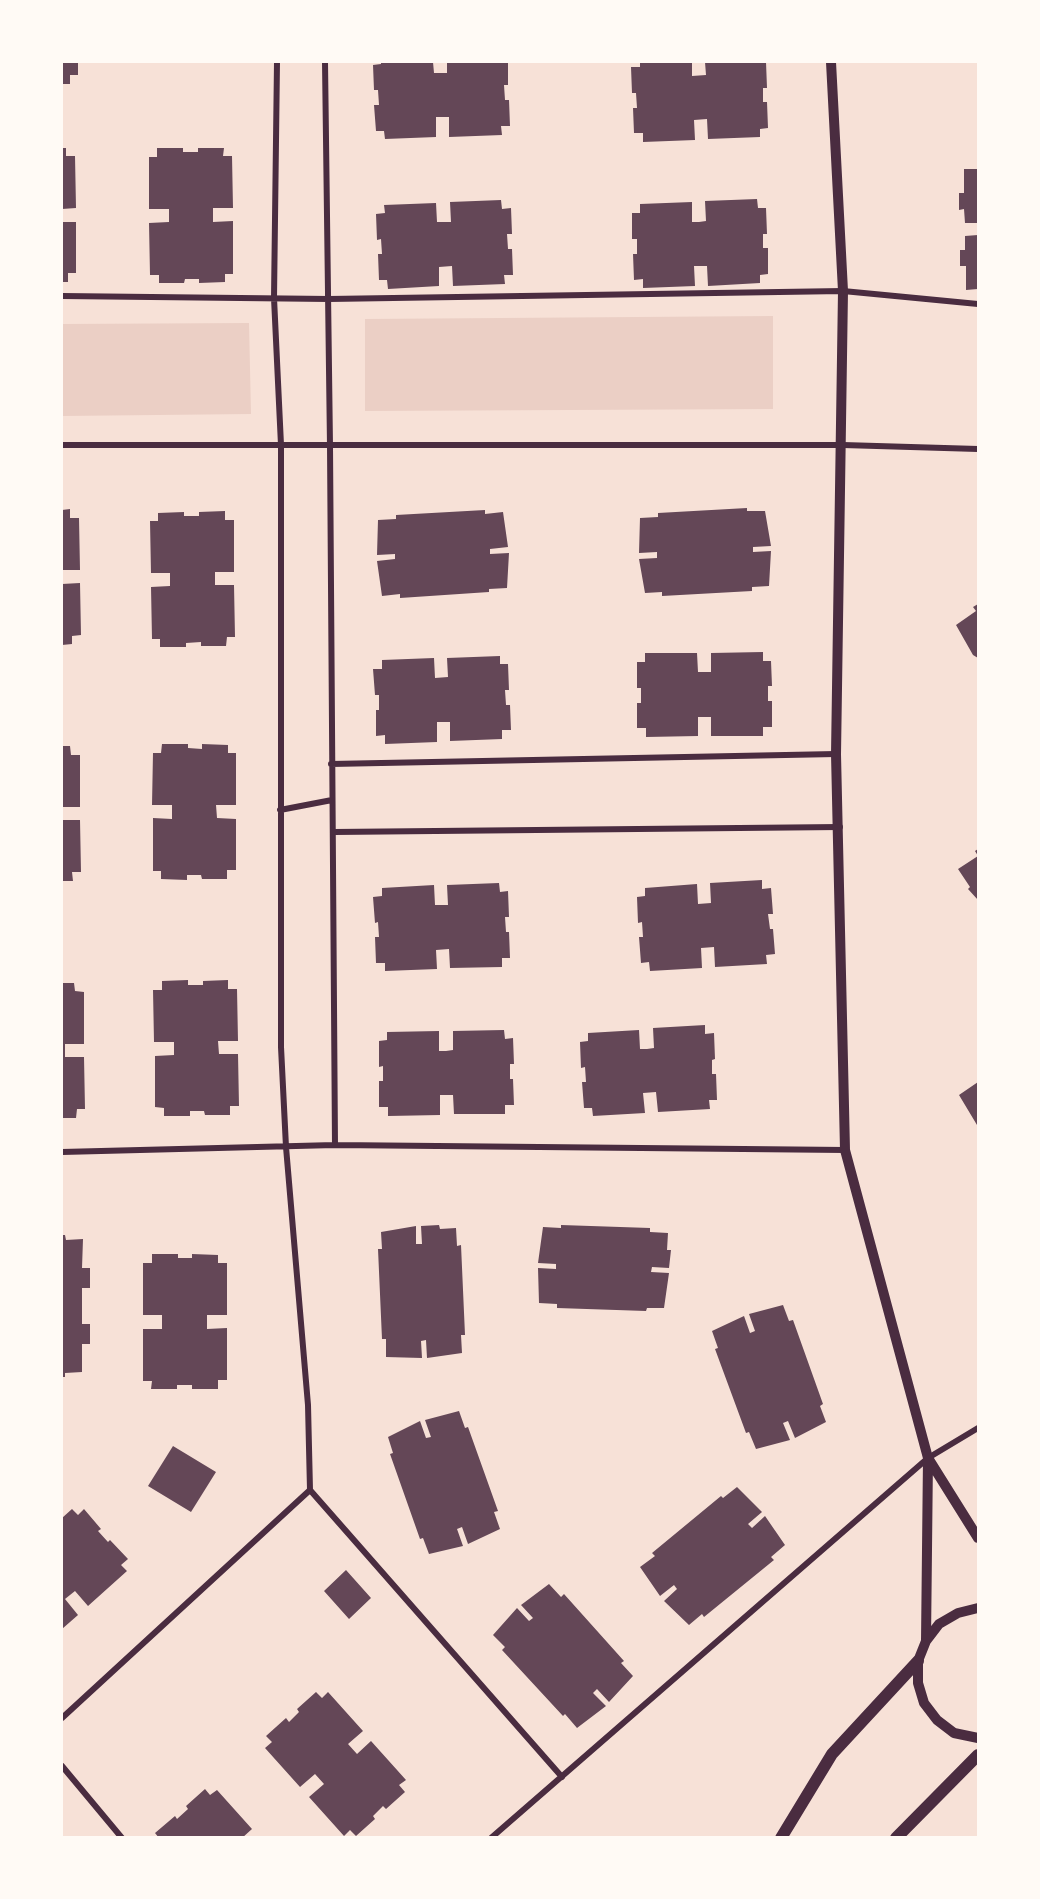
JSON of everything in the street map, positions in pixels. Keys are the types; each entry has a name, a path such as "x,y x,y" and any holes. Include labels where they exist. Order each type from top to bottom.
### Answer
{"main road":[{"path":"781,1838 832,1754 918,1661"},
{"path":"896,1838 978,1755"}],"street":[{"path":"276,62 274,298 281,445 280,1047 308,1406 310,1490 562,1777"},
{"path":"325,62 329,299 331,764 334,832 335,1145"},
{"path":"831,62 843,291 843,445 836,754 840,827 841,1049 845,1150 928,1458 926,1641"},
{"path":"62,296 329,299 843,291 978,304"},
{"path":"62,445 843,445 978,449"},
{"path":"331,764 836,754"},
{"path":"280,810 332,800"},
{"path":"334,832 840,827"},
{"path":"62,1152 335,1145 845,1150"},
{"path":"491,1838 928,1458 978,1428"},
{"path":"928,1458 978,1538"},
{"path":"62,1718 310,1490"},
{"path":"978,1608 958,1613 939,1624 926,1641 918,1661 918,1683 924,1703 937,1720 954,1733 978,1738"},
{"path":"62,1766 122,1838"}],"shaded area":[{"path":"773,316 773,409 365,411 365,319"},
{"path":"249,323 251,414 62,416 62,324"}],"building":[{"path":"62,62 78,62 78,75 70,75 70,84 62,84"},
{"path":"381,62 433,62 434,73 447,73 447,62 508,62 508,85 504,85 505,100 509,100 510,126 501,126 502,135 449,137 449,117 436,117 436,137 385,139 384,131 376,131 374,105 379,105 378,90 374,90 373,65 381,64"},
{"path":"640,62 692,62 692,76 706,75 705,62 766,62 767,88 763,88 763,102 767,102 768,128 760,129 760,137 708,139 707,119 694,120 695,140 643,142 643,133 634,133 633,108 637,108 636,93 632,93 631,67 640,67"},
{"path":"62,148 66,148 66,156 75,156 76,208 62,209"},
{"path":"157,148 183,148 183,152 198,152 198,148 224,148 223,156 232,156 233,208 213,208 213,222 233,221 233,274 225,274 225,282 199,283 199,279 185,279 184,283 159,283 159,275 150,275 149,223 169,222 169,209 149,209 149,157 157,157"},
{"path":"964,169 978,169 978,223 965,223 964,209 959,210 959,193 964,193"},
{"path":"757,199 758,208 766,208 767,234 763,234 763,248 768,248 768,274 760,275 760,283 708,286 707,266 694,266 695,286 643,288 643,279 634,280 633,254 637,254 637,239 632,239 632,213 640,213 640,204 692,202 692,222 699,222 706,221 705,201"},
{"path":"501,200 502,209 511,208 512,234 507,234 508,249 512,249 513,275 504,275 505,284 453,286 452,266 439,267 439,286 388,289 387,280 379,280 378,254 382,254 381,239 377,240 376,214 385,213 384,205 436,203 437,222 451,222 450,202"},
{"path":"62,222 76,222 76,273 68,273 68,282 62,282"},
{"path":"978,235 978,289 966,290 966,266 960,266 960,250 965,250 965,236"},
{"path":"747,508 747,511 765,511 771,546 753,547 753,552 771,551 769,586 752,587 752,591 662,596 662,592 645,593 639,559 657,558 657,552 639,553 640,518 658,517 658,513"},
{"path":"70,509 70,518 79,518 80,570 62,570 62,510"},
{"path":"485,510 485,514 503,512 508,547 490,549 490,554 509,553 507,588 489,589 489,592 400,598 400,594 382,596 377,561 395,559 395,554 377,555 378,520 396,519 396,515"},
{"path":"225,511 225,520 234,520 234,572 215,572 215,585 234,585 235,637 227,637 226,646 201,646 201,642 186,643 186,647 160,647 160,639 152,639 151,587 170,586 170,573 151,573 150,521 158,521 158,513 184,512 184,516 199,516 199,512"},
{"path":"80,583 81,635 72,636 72,644 62,645 62,584"},
{"path":"978,604 978,658 973,655 956,625 976,611 973,607"},
{"path":"763,652 763,661 771,661 772,686 768,686 768,701 772,701 772,727 763,727 763,736 711,736 711,717 698,717 698,736 646,737 646,728 637,728 637,703 641,703 641,688 637,688 637,662 645,662 645,653 697,653 698,672 711,672 711,653"},
{"path":"500,656 500,664 508,664 509,690 505,690 506,705 510,705 511,730 502,730 502,739 450,741 450,722 437,722 437,742 385,744 385,735 376,736 376,710 379,710 379,695 375,695 373,669 382,669 382,660 434,658 435,678 448,677 447,658"},
{"path":"162,744 188,744 188,748 202,749 202,744 228,745 228,753 236,753 236,805 216,805 217,818 236,819 236,870 227,870 227,879 202,879 201,875 187,875 187,880 161,879 161,871 153,871 153,818 172,819 172,805 152,805 153,753 161,753"},
{"path":"62,746 70,746 71,755 80,755 80,807 62,807"},
{"path":"62,820 80,820 81,872 72,872 73,881 62,881"},
{"path":"978,856 978,900 968,889 970,887 958,869"},
{"path":"762,880 762,889 771,888 773,914 768,914 770,929 773,929 775,954 766,955 767,964 715,967 714,947 701,948 702,968 650,971 649,962 641,963 639,937 643,937 642,922 638,923 637,897 645,896 645,888 697,884 698,904 711,903 710,883"},
{"path":"499,883 500,892 508,891 509,917 505,917 506,932 509,932 510,958 502,958 502,967 450,968 449,949 436,950 437,969 385,971 385,963 376,963 375,937 379,937 378,922 375,923 373,897 382,896 382,888 434,885 435,905 448,905 447,885"},
{"path":"188,980 188,985 203,985 203,981 228,980 228,989 237,989 238,1041 218,1041 219,1054 238,1054 239,1106 230,1106 230,1115 205,1115 204,1111 190,1111 190,1116 164,1116 164,1108 155,1107 155,1056 174,1055 174,1042 154,1042 153,990 162,990 162,981"},
{"path":"62,983 74,983 75,991 84,992 84,1044 65,1044 65,1057 84,1057 85,1109 77,1109 76,1118 62,1118"},
{"path":"705,1025 705,1034 714,1033 715,1059 712,1060 712,1074 716,1074 717,1100 709,1100 710,1109 658,1112 656,1092 643,1093 645,1113 593,1116 592,1108 584,1108 582,1082 586,1082 585,1067 581,1068 580,1042 588,1041 588,1033 639,1030 640,1049 647,1049 654,1048 653,1028"},
{"path":"504,1030 505,1039 513,1038 514,1064 510,1064 510,1079 513,1079 514,1105 505,1105 505,1114 454,1114 453,1095 440,1095 440,1115 388,1116 388,1107 379,1107 379,1081 383,1081 383,1066 379,1067 379,1041 387,1040 387,1032 439,1031 439,1051 446,1051 453,1050 453,1031"},
{"path":"978,1082 978,1124 977,1125 959,1095"},
{"path":"439,1225 440,1229 456,1228 457,1246 461,1245 465,1335 461,1335 462,1353 427,1358 426,1340 421,1341 422,1358 386,1357 386,1339 382,1339 378,1249 382,1249 381,1232 416,1226 416,1244 422,1244 421,1226"},
{"path":"561,1225 650,1228 650,1232 668,1233 667,1250 671,1250 669,1268 652,1267 651,1272 669,1273 664,1308 647,1308 646,1311 557,1308 557,1304 539,1303 538,1268 556,1269 556,1264 538,1263 543,1227 561,1228"},
{"path":"62,1235 65,1235 66,1240 83,1239 82,1268 90,1268 90,1288 82,1288 82,1324 90,1324 90,1344 82,1344 82,1372 65,1373 65,1377 62,1377"},
{"path":"152,1254 178,1254 178,1258 192,1258 192,1254 218,1255 218,1263 227,1263 227,1315 207,1315 207,1329 227,1328 227,1380 218,1380 218,1389 192,1389 192,1385 177,1385 177,1389 151,1389 152,1381 143,1381 143,1329 162,1329 162,1315 143,1315 143,1263 152,1263"},
{"path":"783,1305 789,1321 793,1320 823,1404 820,1406 826,1422 795,1438 788,1421 783,1423 790,1440 756,1449 749,1432 746,1433 715,1349 718,1348 712,1331 744,1316 750,1333 755,1331 749,1314"},
{"path":"459,1411 465,1428 468,1427 498,1511 494,1512 500,1529 468,1544 462,1527 457,1529 463,1546 429,1554 423,1538 420,1539 390,1454 393,1453 388,1437 420,1421 426,1438 431,1437 425,1420"},
{"path":"173,1446 216,1472 191,1512 148,1486"},
{"path":"737,1487 762,1512 748,1524 752,1528 765,1516 785,1545 771,1557 774,1560 704,1617 702,1614 689,1625 664,1601 677,1589 674,1585 660,1596 640,1567 655,1556 652,1553 721,1496 723,1498"},
{"path":"72,1509 78,1515 84,1509 101,1529 98,1531 128,1559 121,1565 127,1571 88,1606 75,1591 65,1599 78,1615 62,1629 62,1518"},
{"path":"346,1570 371,1598 349,1619 324,1591"},
{"path":"549,1584 561,1597 564,1594 624,1661 621,1663 633,1676 609,1702 597,1689 593,1693 606,1706 577,1728 502,1650 505,1647 493,1635 517,1608 529,1621 533,1618 521,1605"},
{"path":"316,1692 322,1698 328,1692 363,1731 348,1744 357,1754 371,1741 406,1780 399,1785 405,1792 386,1809 383,1806 373,1816 375,1819 356,1836 350,1830 344,1836 309,1797 324,1784 315,1774 300,1787 265,1748 272,1742 266,1736 286,1718 289,1722 299,1712 297,1709"},
{"path":"205,1789 210,1795 217,1790 252,1829 242,1838 159,1838 155,1833 175,1816 177,1819 188,1809 186,1806"}]}
